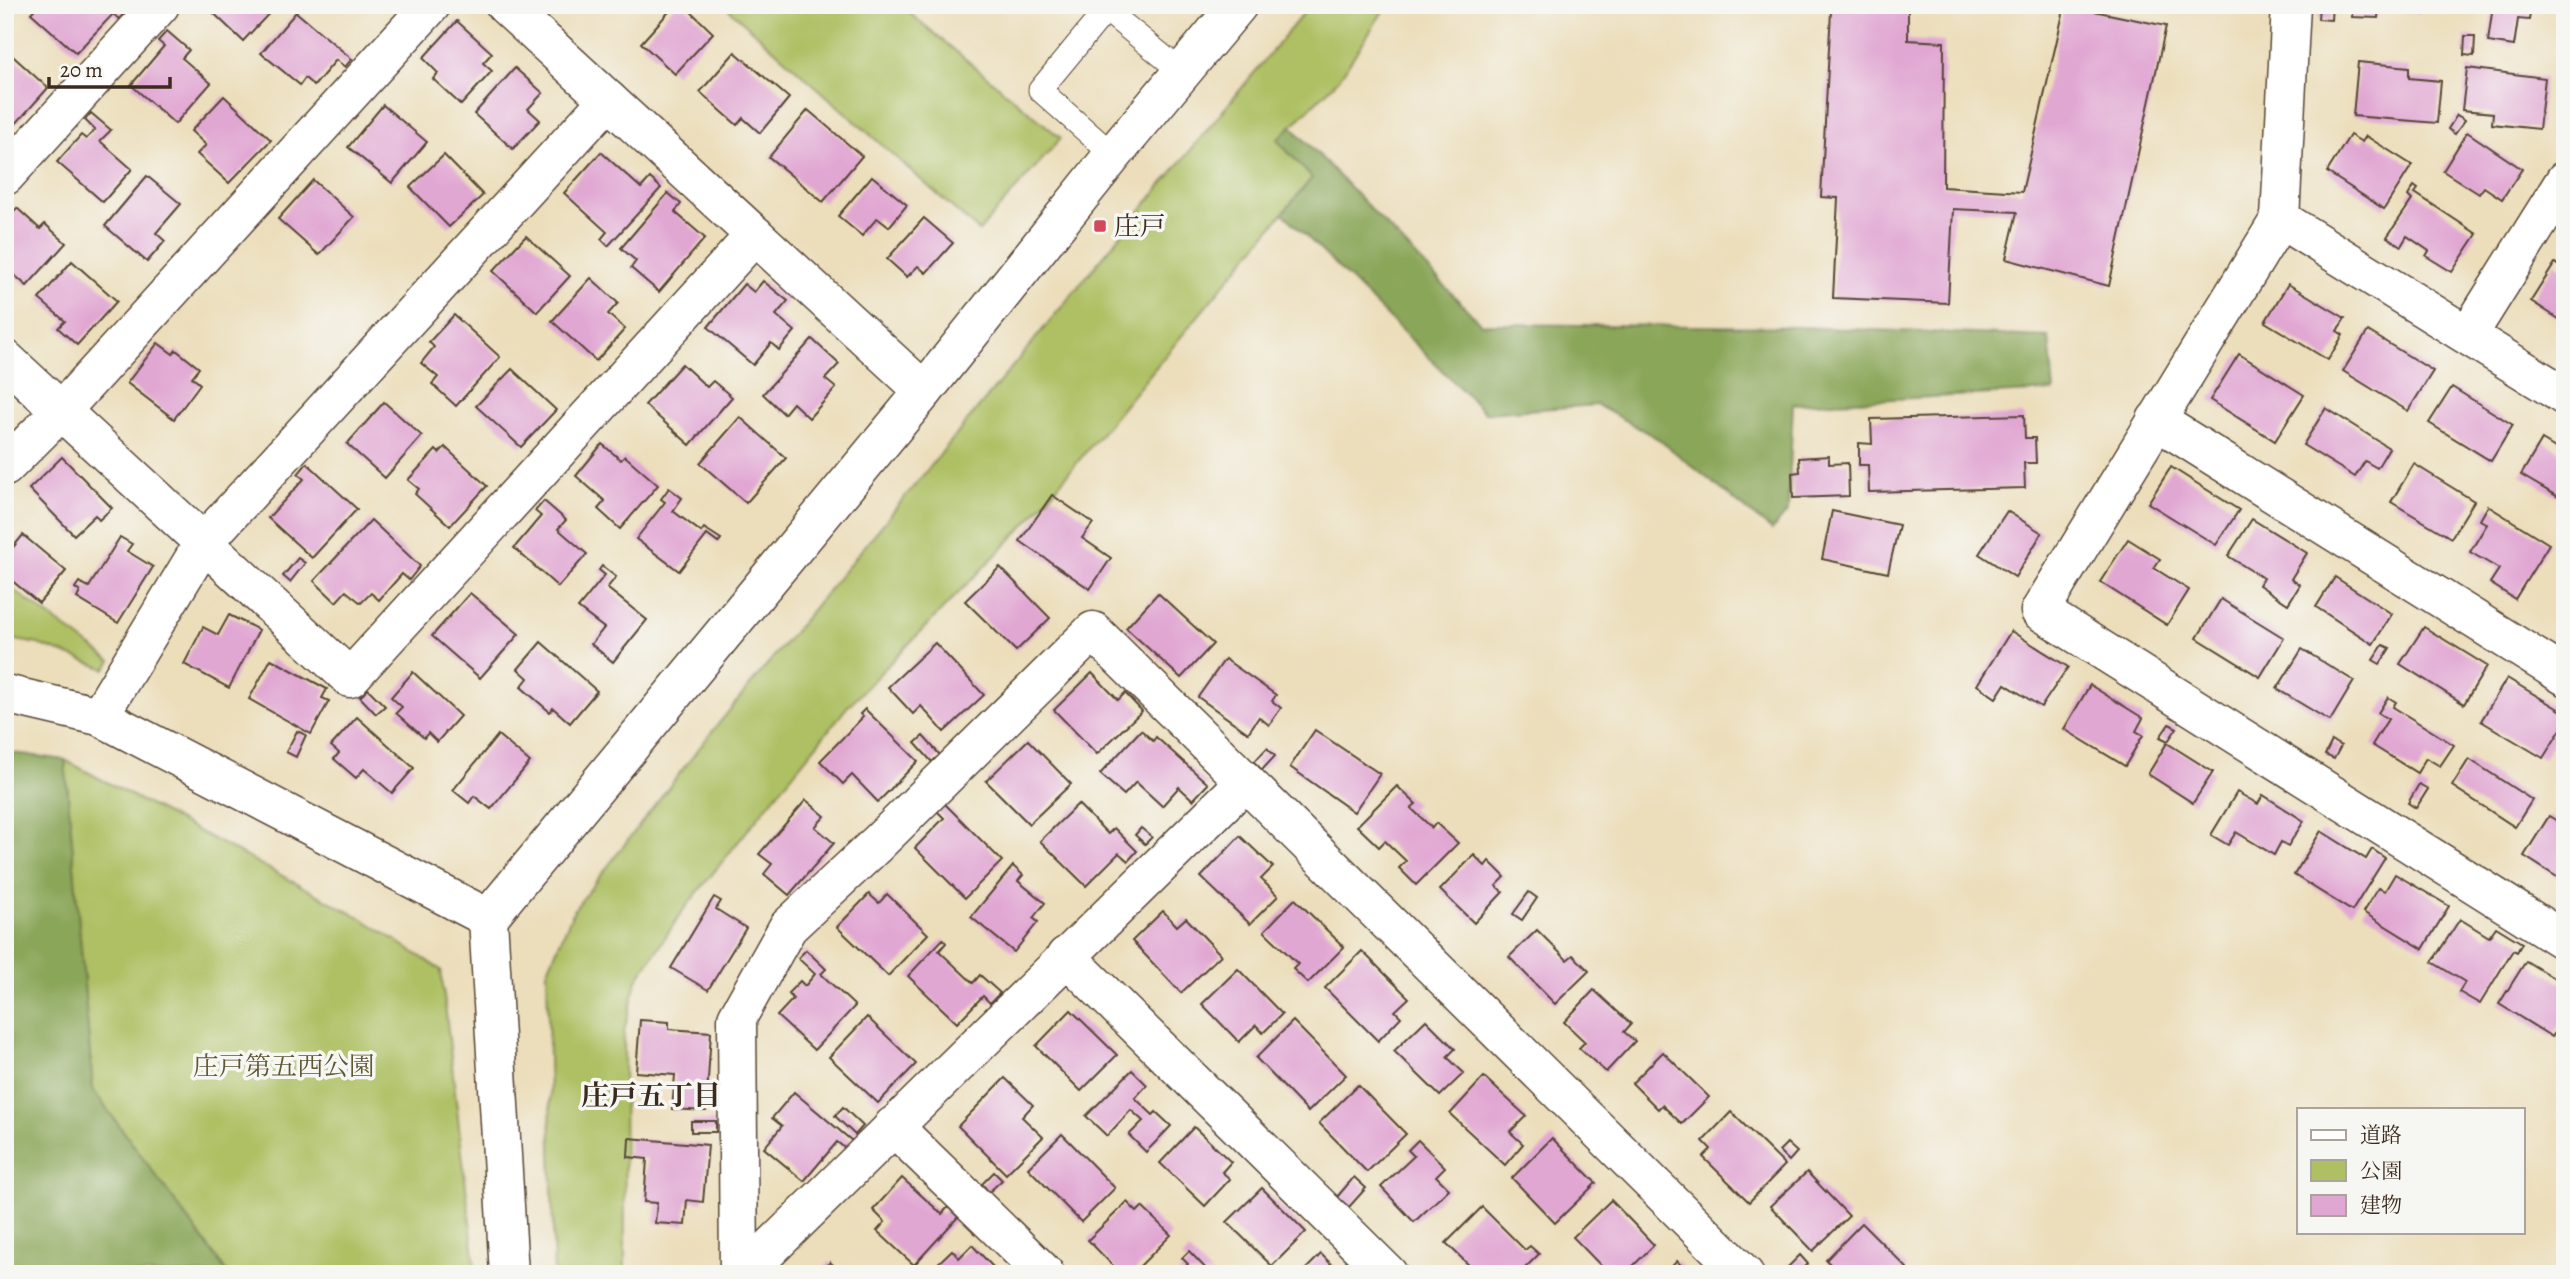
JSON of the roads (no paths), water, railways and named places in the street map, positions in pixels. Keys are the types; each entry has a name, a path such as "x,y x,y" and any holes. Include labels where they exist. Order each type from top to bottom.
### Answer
{"street":[{"path":"5,176 160,5"},
{"path":"5,467 61,411 431,5"},
{"path":"505,5 924,390"},
{"path":"509,1274 488,918 1238,5"},
{"path":"2291,5 2280,219 2040,611 2565,941"},
{"path":"99,716 204,542 608,100"},
{"path":"2468,335 2565,180"},
{"path":"2280,219 2565,396"},
{"path":"5,359 351,678 755,235"},
{"path":"2156,421 2565,676"},
{"path":"739,1274 737,1018 788,928 877,845 1093,631 1744,1274"},
{"path":"5,694 99,716 488,918"},
{"path":"744,1274 1244,783"},
{"path":"1066,956 1388,1274"},
{"path":"893,1126 1045,1274"}],"lane":[{"path":"1113,155 1040,90 1106,10 1182,72"}],"place":[{"name":"庄戸","path":"1100,226"}],"district":[{"name":"庄戸五丁目","path":"651,1095"}],"park label":[{"name":"庄戸第五西公園","path":"284,1066"}]}
